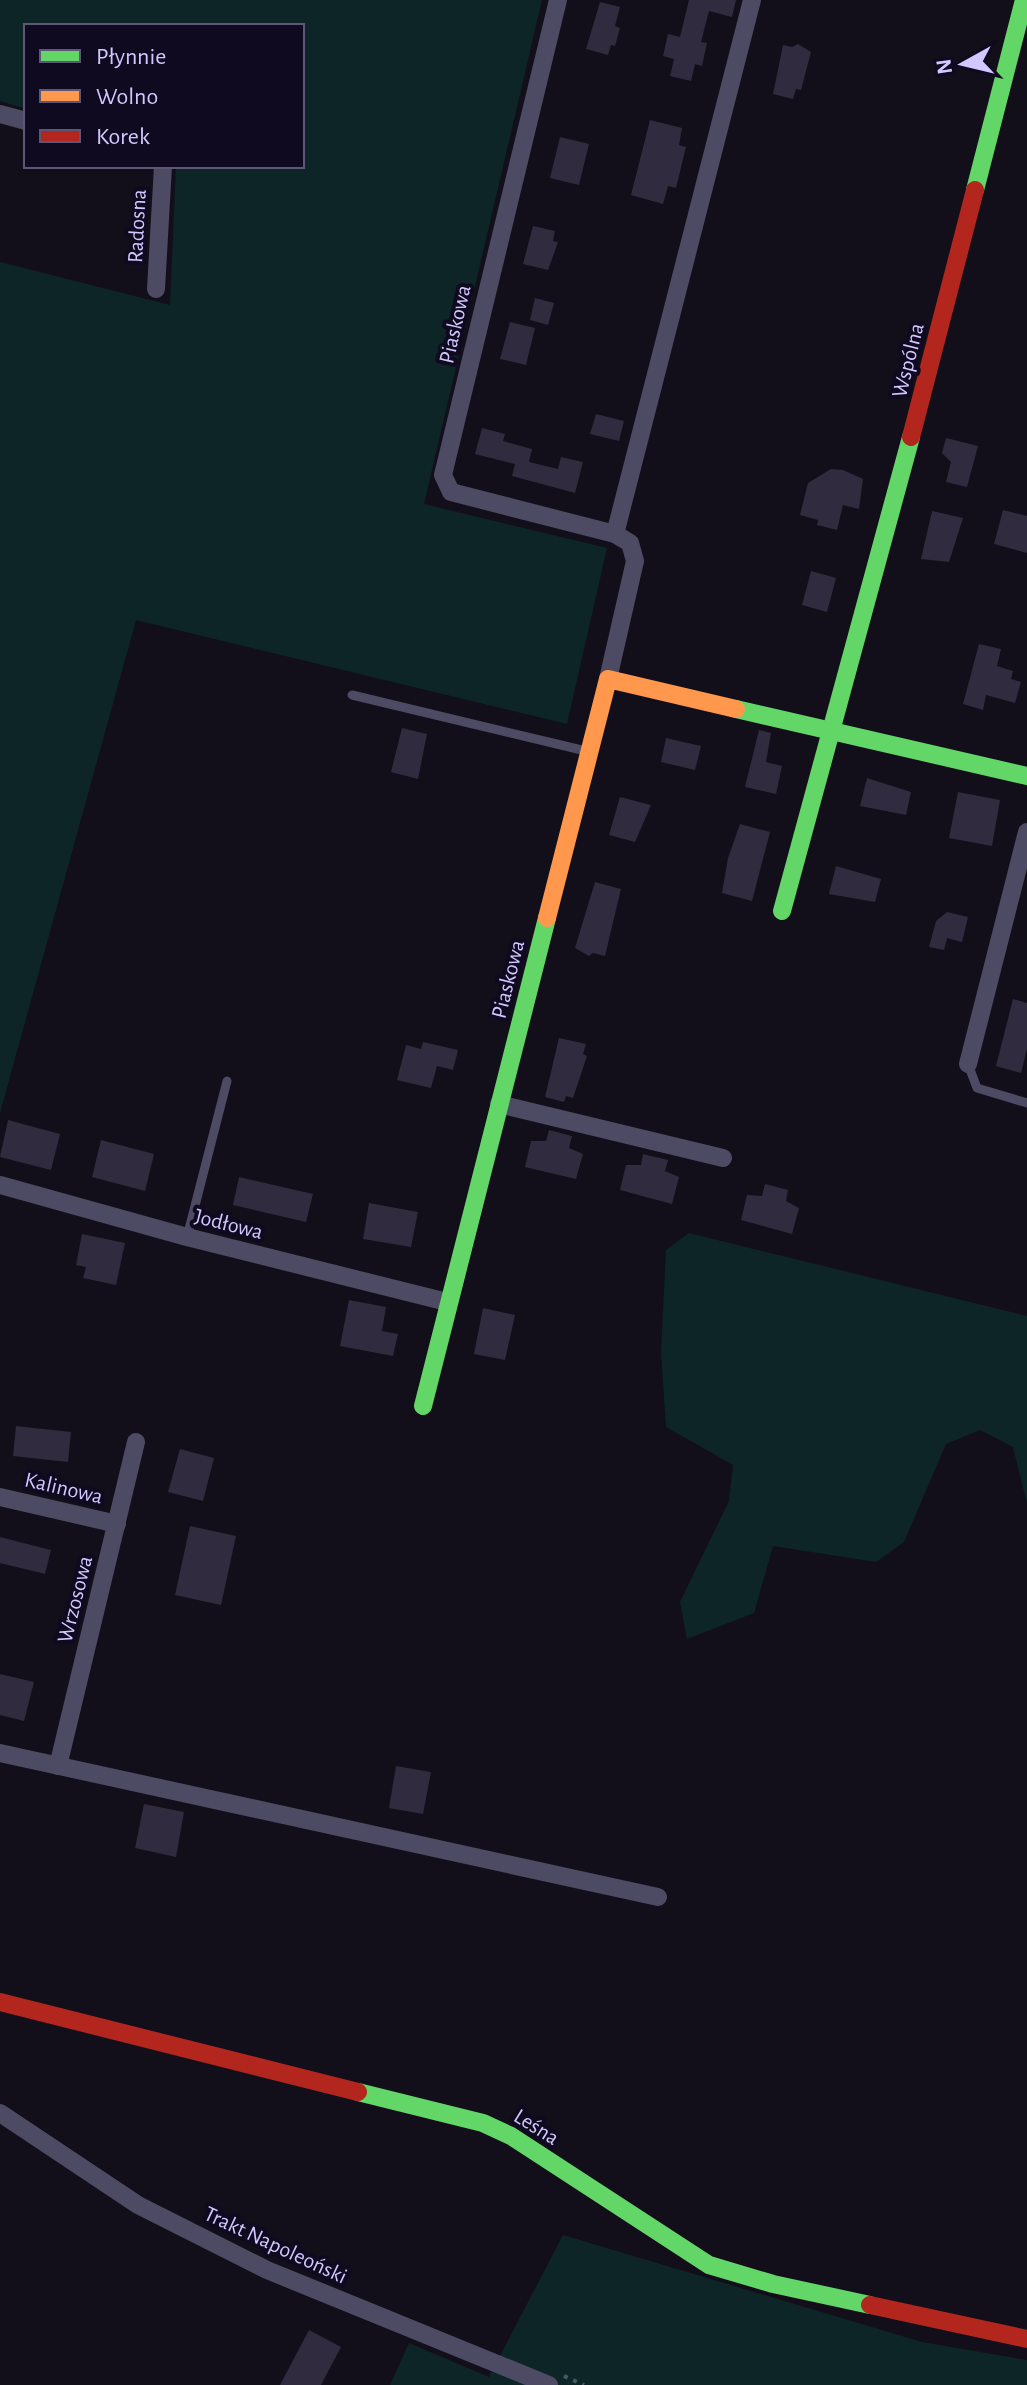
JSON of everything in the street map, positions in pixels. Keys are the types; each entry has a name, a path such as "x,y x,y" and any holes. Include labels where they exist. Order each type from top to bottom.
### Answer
{"street":[{"name":"Piaskowa","path":"423,1406 447,1302 590,752 635,561 630,543 615,534 451,492 443,475 558,0"},
{"path":"615,534 752,0"},
{"name":"Wspólna","path":"782,911 920,406 1024,0"},
{"path":"0,114 24,120"},
{"name":"Radosna","path":"156,289 163,168"},
{"path":"608,679 1027,776"},
{"path":"968,1064 1027,832"},
{"path":"499,1104 723,1158"},
{"name":"Jodłowa","path":"0,1185 187,1237 447,1302"},
{"name":"Wrzosowa","path":"58,1766 136,1442"},
{"name":"Kalinowa","path":"0,1497 117,1524"},
{"path":"0,1753 658,1897"},
{"name":"Leśna","path":"0,2002 483,2123 511,2136 709,2265 773,2284 1027,2339"},
{"name":"Trakt Napoleoński","path":"0,2113 138,2205 267,2270 552,2379"}],"lane":[{"path":"352,695 590,752"},
{"path":"968,1064 977,1088 1027,1103"},
{"path":"187,1237 227,1081"}],"path":[{"path":"552,2379 584,2385"}],"green space":[{"path":"0,0 542,0 424,504 607,548 567,724 136,620 0,1113 0,262 170,305 176,168 304,168 304,24 24,24 24,108 0,101"},
{"path":"689,1233 1027,1316 1027,1503 1013,1447 980,1430 946,1444 904,1542 876,1562 773,1546 754,1613 687,1639 680,1602 729,1501 733,1465 666,1427 661,1352 666,1250"},
{"path":"563,2235 922,2342 1027,2360 1027,2385 390,2385 409,2343 489,2377"}],"building":[{"path":"689,0 736,0 732,17 709,11 701,42 707,43 702,66 695,64 691,81 670,76 674,59 663,56 668,34 680,37"},
{"path":"600,2 620,7 615,26 620,28 615,46 611,45 608,55 586,49"},
{"path":"798,44 811,52 801,90 796,89 793,99 773,94 783,45 792,47"},
{"path":"650,120 682,128 679,145 686,147 676,188 668,186 663,204 631,195"},
{"path":"560,137 589,144 579,185 550,178"},
{"path":"533,226 555,231 553,241 558,242 548,270 523,264"},
{"path":"535,298 554,303 548,325 530,320"},
{"path":"510,322 535,328 526,365 500,359"},
{"path":"596,414 624,421 619,441 590,434"},
{"path":"482,428 505,434 503,441 532,449 529,462 558,469 561,457 583,462 575,493 512,476 515,464 475,454"},
{"path":"946,438 978,446 967,487 946,482 951,462 942,453"},
{"path":"831,469 843,470 863,479 859,509 843,505 837,530 817,525 818,520 800,515 808,483"},
{"path":"1003,510 1027,516 1027,553 994,544"},
{"path":"932,511 963,518 949,562 921,559"},
{"path":"811,571 836,578 827,612 802,605"},
{"path":"979,644 1001,649 997,666 1013,671 1011,679 1021,682 1015,703 986,695 983,710 963,704"},
{"path":"402,728 427,734 418,779 391,772"},
{"path":"759,730 771,733 766,762 782,766 776,794 745,787"},
{"path":"666,738 701,746 695,770 661,762"},
{"path":"867,778 911,792 906,815 860,806"},
{"path":"958,792 1000,800 992,846 949,838"},
{"path":"620,797 651,805 635,842 609,835"},
{"path":"740,824 770,832 752,901 722,893 728,858"},
{"path":"836,866 881,879 875,902 829,894"},
{"path":"595,882 621,889 605,956 593,953 589,956 575,948"},
{"path":"947,912 968,917 962,942 947,938 944,950 929,947 936,921"},
{"path":"1013,999 1027,1003 1027,1049 1021,1073 996,1066"},
{"path":"559,1038 586,1044 583,1054 587,1056 573,1098 566,1096 564,1102 545,1097"},
{"path":"423,1042 458,1050 453,1070 437,1066 431,1088 397,1080 406,1045 421,1049"},
{"path":"8,1120 60,1134 51,1170 0,1157"},
{"path":"549,1130 572,1136 569,1148 583,1154 576,1179 525,1167 531,1141 546,1141"},
{"path":"101,1140 154,1154 145,1191 92,1177"},
{"path":"643,1154 668,1160 665,1171 679,1177 672,1204 620,1190 626,1165 641,1165"},
{"path":"239,1177 313,1194 306,1222 233,1205"},
{"path":"765,1184 788,1190 786,1201 799,1208 792,1234 741,1220 747,1195 762,1196"},
{"path":"369,1203 418,1212 411,1247 363,1239"},
{"path":"82,1234 125,1243 116,1285 83,1278 86,1267 76,1265"},
{"path":"349,1300 386,1307 382,1331 398,1334 393,1356 340,1346"},
{"path":"483,1308 515,1315 505,1360 474,1354"},
{"path":"16,1426 71,1432 68,1462 13,1456"},
{"path":"180,1449 214,1458 203,1501 168,1492"},
{"path":"190,1526 236,1536 221,1605 175,1595"},
{"path":"0,1537 51,1550 45,1574 0,1563"},
{"path":"0,1674 34,1682 24,1721 0,1715"},
{"path":"396,1766 431,1772 423,1814 389,1808"},
{"path":"144,1804 184,1812 176,1857 135,1848"},
{"path":"309,2330 341,2347 321,2385 280,2385"}],"traffic: fast":[{"path":"975,190 1024,0"},
{"path":"782,911 911,437"},
{"path":"736,709 1027,776"},
{"path":"423,1406 547,918"},
{"path":"358,2092 483,2123 511,2136 709,2265 773,2284 870,2305"}],"traffic: slow":[{"path":"547,918 608,679 736,709"}],"traffic: jam":[{"path":"911,437 975,190"},
{"path":"0,2002 358,2092"},
{"path":"870,2305 1027,2339"}]}
